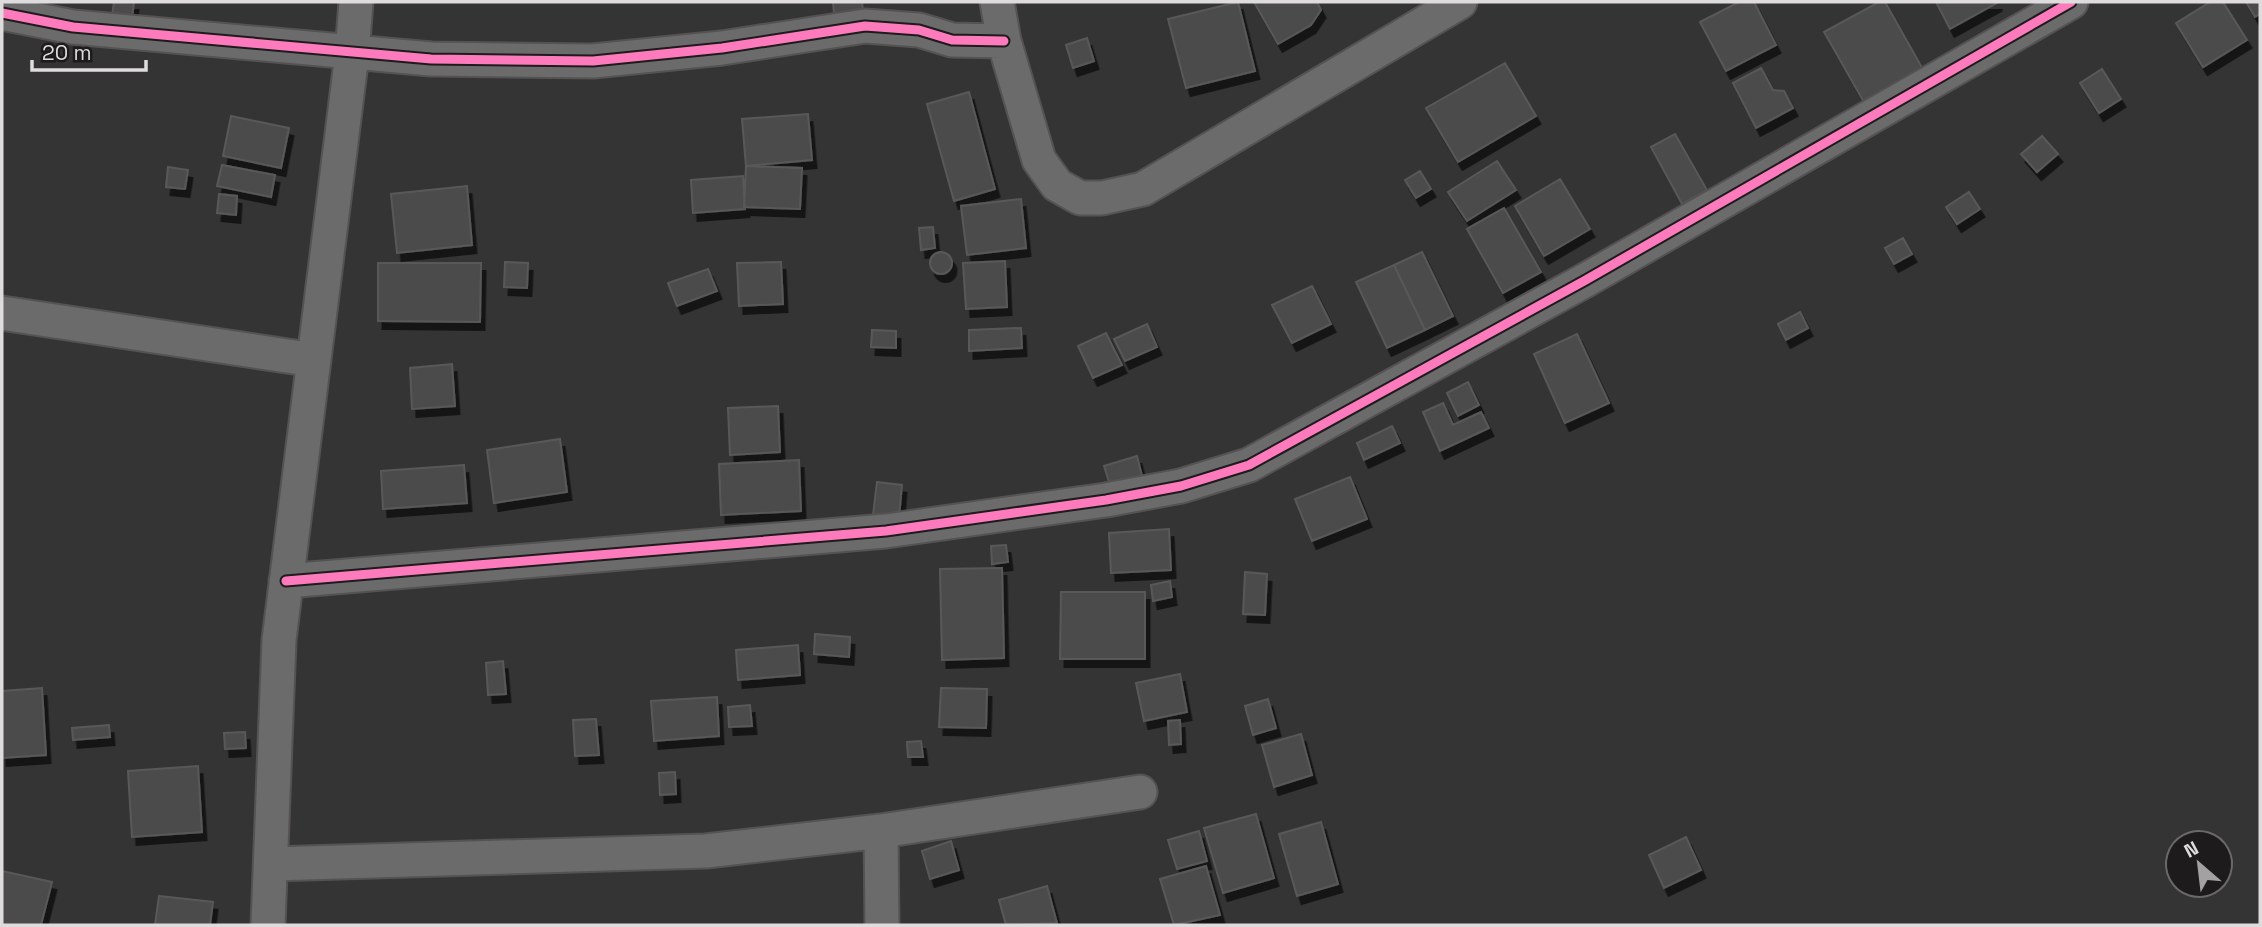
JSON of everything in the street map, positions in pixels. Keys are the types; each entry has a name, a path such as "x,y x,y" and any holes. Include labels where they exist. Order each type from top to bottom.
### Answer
{"street":[{"path":"268,925 279,640 352,54 356,2"},
{"path":"997,2 1004,41 1039,160 1057,185 1080,198 1102,198 1143,189 1460,2"},
{"path":"286,581 886,531 1106,500 1181,486 1249,465 1584,281 2071,2"},
{"path":"2,13 73,27 352,54 593,61 722,48 865,26 919,30 952,40 1004,41"},
{"path":"2,313 314,360"},
{"path":"272,864 706,851 881,831 1140,792"},
{"path":"881,831 882,925"}],"building":[{"path":"114,2 134,2 132,19 112,16"},
{"path":"833,2 862,2 863,11 834,14"},
{"path":"1238,2 1255,71 1186,88 1168,19"},
{"path":"1254,2 1317,2 1321,10 1311,25 1278,44"},
{"path":"1739,2 1754,2 1776,45 1726,71 1700,22"},
{"path":"1879,2 1885,2 1924,71 1865,104 1824,32"},
{"path":"1936,2 1997,2 1997,3 1950,29"},
{"path":"2210,2 2223,2 2247,40 2203,67 2176,23"},
{"path":"2246,2 2260,2 2260,14 2255,17"},
{"path":"1087,38 1094,61 1073,68 1066,45"},
{"path":"1505,63 1536,116 1458,162 1426,108"},
{"path":"1761,68 1773,90 1784,91 1793,108 1756,128 1733,83"},
{"path":"2102,69 2121,99 2099,113 2080,83"},
{"path":"969,92 995,189 954,201 927,104"},
{"path":"808,114 812,160 746,166 742,119"},
{"path":"231,116 289,128 281,168 223,156"},
{"path":"1675,134 1707,190 1682,204 1651,147"},
{"path":"2042,136 2058,154 2037,172 2021,154"},
{"path":"1497,161 1516,190 1467,221 1448,192"},
{"path":"222,165 275,175 271,197 217,186"},
{"path":"746,166 802,168 800,209 744,207"},
{"path":"168,167 188,170 185,189 166,187"},
{"path":"1420,171 1431,189 1416,198 1405,180"},
{"path":"743,176 745,209 693,213 691,180"},
{"path":"1560,179 1590,229 1544,256 1515,206"},
{"path":"467,186 472,245 397,253 391,194"},
{"path":"1969,192 1980,209 1957,224 1946,207"},
{"path":"219,194 237,196 236,215 217,213"},
{"path":"1021,199 1026,248 967,255 961,206"},
{"path":"1504,208 1541,272 1503,293 1467,229"},
{"path":"933,227 935,248 921,250 919,228"},
{"path":"1903,238 1912,254 1894,264 1885,248"},
{"path":"941,252 949,255 952,263 949,271 941,274 933,271 930,263 933,255"},
{"path":"1422,252 1453,316 1425,330 1394,265"},
{"path":"1005,261 1007,307 966,309 963,263"},
{"path":"505,262 528,263 527,288 504,287"},
{"path":"781,262 783,304 739,306 737,263"},
{"path":"378,263 481,263 480,322 378,321"},
{"path":"1394,265 1425,330 1387,348 1356,282"},
{"path":"708,269 717,291 677,306 668,283"},
{"path":"1312,286 1331,324 1292,343 1272,305"},
{"path":"1800,312 1808,328 1786,340 1778,324"},
{"path":"1147,324 1157,347 1125,361 1114,339"},
{"path":"1021,328 1022,348 969,351 969,330"},
{"path":"872,330 896,331 896,348 871,347"},
{"path":"1106,333 1122,365 1093,378 1078,346"},
{"path":"1577,334 1609,403 1565,423 1534,354"},
{"path":"452,364 455,406 412,409 410,368"},
{"path":"1468,382 1479,405 1458,416 1447,393"},
{"path":"1443,403 1453,425 1481,412 1489,428 1440,451 1423,412"},
{"path":"778,406 780,452 730,455 728,408"},
{"path":"1392,426 1400,443 1364,460 1357,443"},
{"path":"560,439 567,492 494,503 487,450"},
{"path":"1137,456 1142,476 1110,485 1104,466"},
{"path":"799,460 801,511 721,515 719,464"},
{"path":"464,465 467,503 383,509 381,471"},
{"path":"1350,477 1367,519 1312,541 1295,499"},
{"path":"877,482 902,485 899,517 873,515"},
{"path":"1169,529 1171,570 1111,573 1109,533"},
{"path":"1006,545 1008,562 992,564 991,546"},
{"path":"1002,568 1004,658 942,660 940,569"},
{"path":"1245,572 1267,574 1265,615 1243,614"},
{"path":"1170,581 1172,597 1153,601 1151,585"},
{"path":"1061,592 1145,592 1145,659 1060,659"},
{"path":"815,634 850,637 849,657 814,654"},
{"path":"798,645 800,675 738,680 736,650"},
{"path":"503,661 506,694 488,695 486,663"},
{"path":"1180,674 1187,712 1144,721 1136,683"},
{"path":"42,688 46,755 2,758 2,691"},
{"path":"941,688 987,689 986,728 939,727"},
{"path":"717,697 719,736 654,741 651,701"},
{"path":"1268,699 1276,728 1253,735 1245,706"},
{"path":"750,705 752,726 729,727 728,707"},
{"path":"596,719 599,755 575,756 573,720"},
{"path":"1180,720 1181,744 1169,745 1168,721"},
{"path":"109,725 110,737 73,740 72,728"},
{"path":"245,732 246,748 225,749 224,733"},
{"path":"1301,734 1312,775 1274,787 1262,745"},
{"path":"921,741 923,757 908,757 907,742"},
{"path":"198,766 202,832 132,837 128,771"},
{"path":"675,772 676,794 660,795 659,773"},
{"path":"1256,814 1274,878 1223,893 1204,828"},
{"path":"1321,822 1338,884 1297,896 1279,834"},
{"path":"1199,831 1207,861 1177,869 1168,840"},
{"path":"1686,837 1701,870 1664,888 1649,855"},
{"path":"951,841 959,870 930,879 922,851"},
{"path":"1206,866 1220,915 1174,925 1160,879"},
{"path":"2,871 52,882 41,925 2,925"},
{"path":"1047,886 1057,923 1006,925 999,900"},
{"path":"159,896 213,902 210,925 155,925"}],"cycle path":[{"path":"286,581 886,531 1106,500 1181,486 1249,465 1584,281 2071,2"},
{"path":"2,13 73,27 431,59 593,61 722,48 865,26 919,30 952,40 1004,41"}]}
